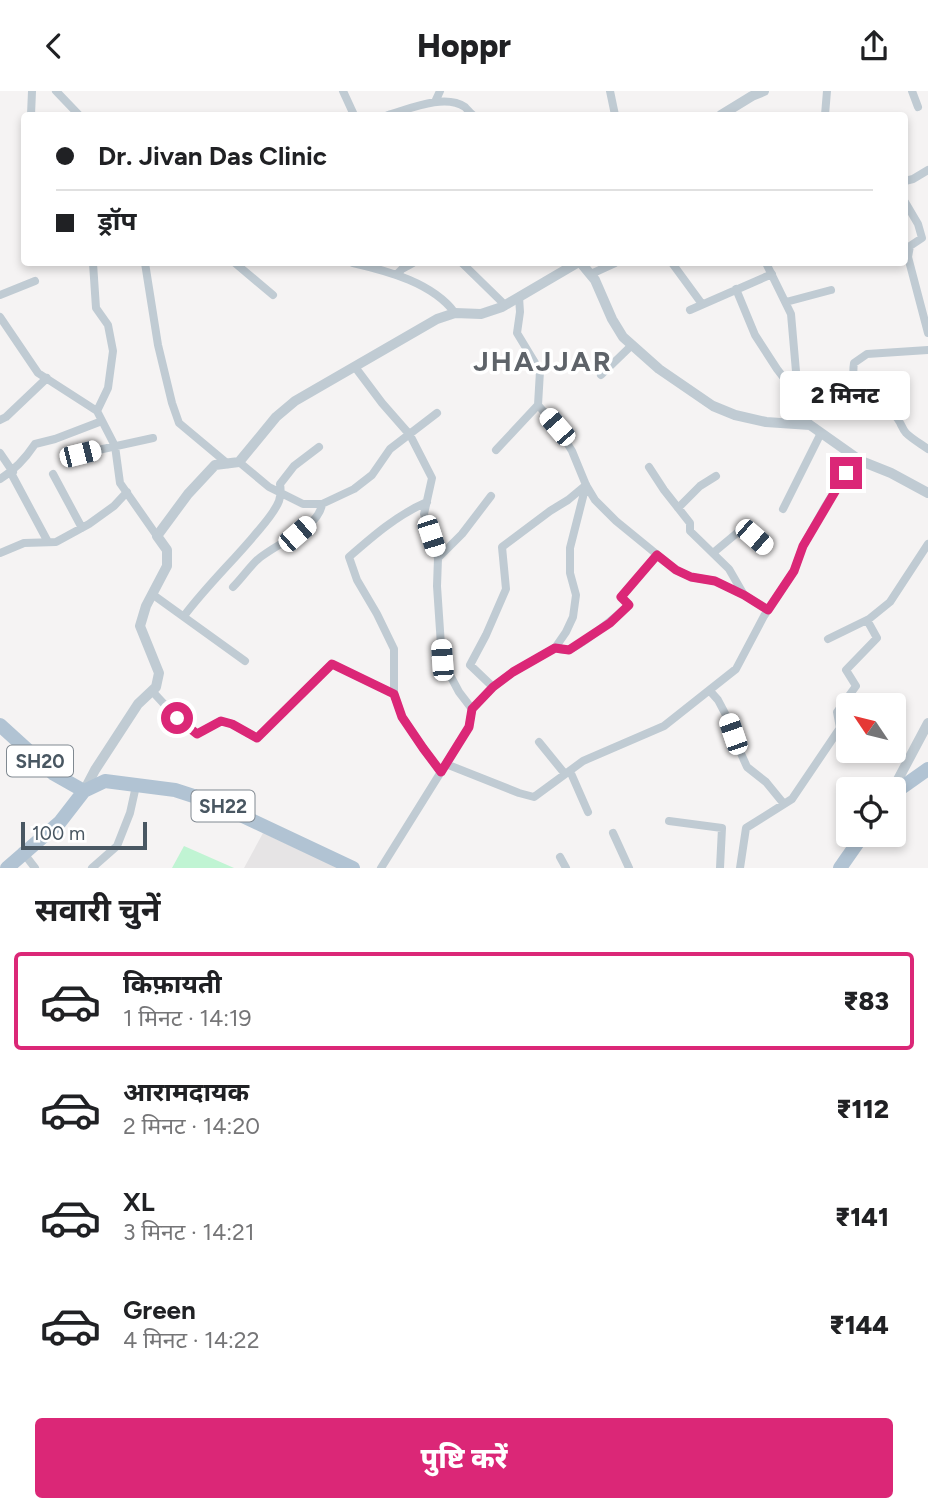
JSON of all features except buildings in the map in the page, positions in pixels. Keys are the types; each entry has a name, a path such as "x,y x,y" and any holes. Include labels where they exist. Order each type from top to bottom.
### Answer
{"main road":[{"name":"SH20","path":"0,725 54,774 84,791 60,822 0,867"},
{"path":"906,783 928,769"},
{"name":"SH22","path":"84,791 105,781 175,790 215,803 353,868"},
{"path":"840,868 855,847"},
{"name":"SH20","path":"8,868 22,852"}],"street":[{"path":"31,112 32,91"},
{"path":"56,91 76,112"},
{"path":"343,91 353,112"},
{"path":"435,102 440,91"},
{"path":"610,91 614,112"},
{"path":"730,112 764,91"},
{"path":"825,112 827,91"},
{"path":"912,91 918,107"},
{"path":"398,112 441,101 463,106 470,112"},
{"path":"908,180 928,170"},
{"path":"908,207 918,224 922,238 910,246 908,257 928,333"},
{"path":"93,266 96,308 108,325 113,351 108,389 97,411"},
{"path":"145,266 158,345 179,423 269,487 303,504 322,504 354,489 372,475 390,449 437,413"},
{"path":"239,266 273,295"},
{"path":"365,266 397,274 449,304 455,313"},
{"path":"397,274 408,266"},
{"path":"465,266 505,305"},
{"path":"157,536 188,494 215,465 233,463 276,417 295,401 437,320 455,313 481,314 505,305 574,266"},
{"path":"582,266 595,280 623,337 659,369 713,406 735,415 766,422 810,425"},
{"path":"591,274 608,266"},
{"path":"674,266 702,305"},
{"path":"768,266 791,314 799,406 810,425 856,457 928,493"},
{"path":"690,310 772,274"},
{"path":"0,295 35,281"},
{"path":"736,289 755,335 776,369 799,397"},
{"path":"786,302 831,290"},
{"path":"496,450 538,405 540,371 517,333 519,297"},
{"path":"0,317 38,373 97,411 115,446 120,483 167,549 167,566 146,606 140,626 159,673 156,687 138,703 84,791"},
{"path":"601,375 632,345"},
{"path":"928,351 867,354 855,363 852,374 857,388 897,417 904,431 928,449"},
{"path":"355,367 410,435 432,478 424,514 438,558 442,660 459,692 472,709"},
{"path":"0,420 47,379"},
{"path":"538,405 557,427 572,451 595,500 609,514 676,570 691,577 715,581 768,610"},
{"path":"0,479 12,472 34,444 102,421"},
{"path":"783,509 821,433"},
{"path":"80,454 153,438"},
{"path":"184,616 268,519 278,503 280,484 294,466 319,447"},
{"path":"0,453 48,542"},
{"path":"426,502 384,528 349,557 394,649 394,694 402,717 423,748 444,768 534,797 583,761 664,726 736,669 768,610 794,571 803,546 826,505 856,457"},
{"path":"649,467 690,523 690,531 729,569 744,595"},
{"path":"54,474 82,528"},
{"path":"678,508 700,486 716,476"},
{"path":"381,868 469,727 472,709 493,687 513,672 555,648 566,632 573,617 576,595 570,573 570,548 586,485"},
{"path":"493,687 470,665 506,589 502,547 586,485"},
{"path":"0,552 24,543 56,542 114,506 127,492"},
{"path":"438,558 491,496"},
{"path":"233,587 257,560 286,542 313,520 321,511 322,504"},
{"path":"713,553 743,528 765,547"},
{"path":"828,639 867,620 890,602 928,544"},
{"path":"555,648 569,650 610,623 629,605 621,597 657,555"},
{"path":"152,594 245,661"},
{"path":"740,868 746,828 792,799 840,728 836,712 856,686 846,670 877,638 867,620"},
{"path":"152,691 177,718 197,734 221,721 257,738 332,664 394,694"},
{"path":"710,691 728,719 747,767 766,782 785,804"},
{"path":"901,777 928,723"},
{"path":"539,742 568,772 588,812"},
{"path":"92,868 117,846 130,813 136,786"},
{"path":"669,821 722,828 720,868"},
{"path":"614,833 629,868"},
{"path":"22,852 35,868"},
{"path":"561,857 566,868"}],"shaded area":[{"path":"263,833 339,868 244,868"}],"green space":[{"path":"184,846 234,868 172,868"}],"district":[{"name":"JHAJJAR","path":"543,361"}],"route":[{"path":"177,718 197,734 221,721 257,738 332,664 394,694 402,717 441,772 469,727 472,709 493,687 555,648 569,650 610,623 629,605 621,597 657,555 676,570 691,577 715,581 768,610 794,571 803,546 846,473"}]}
